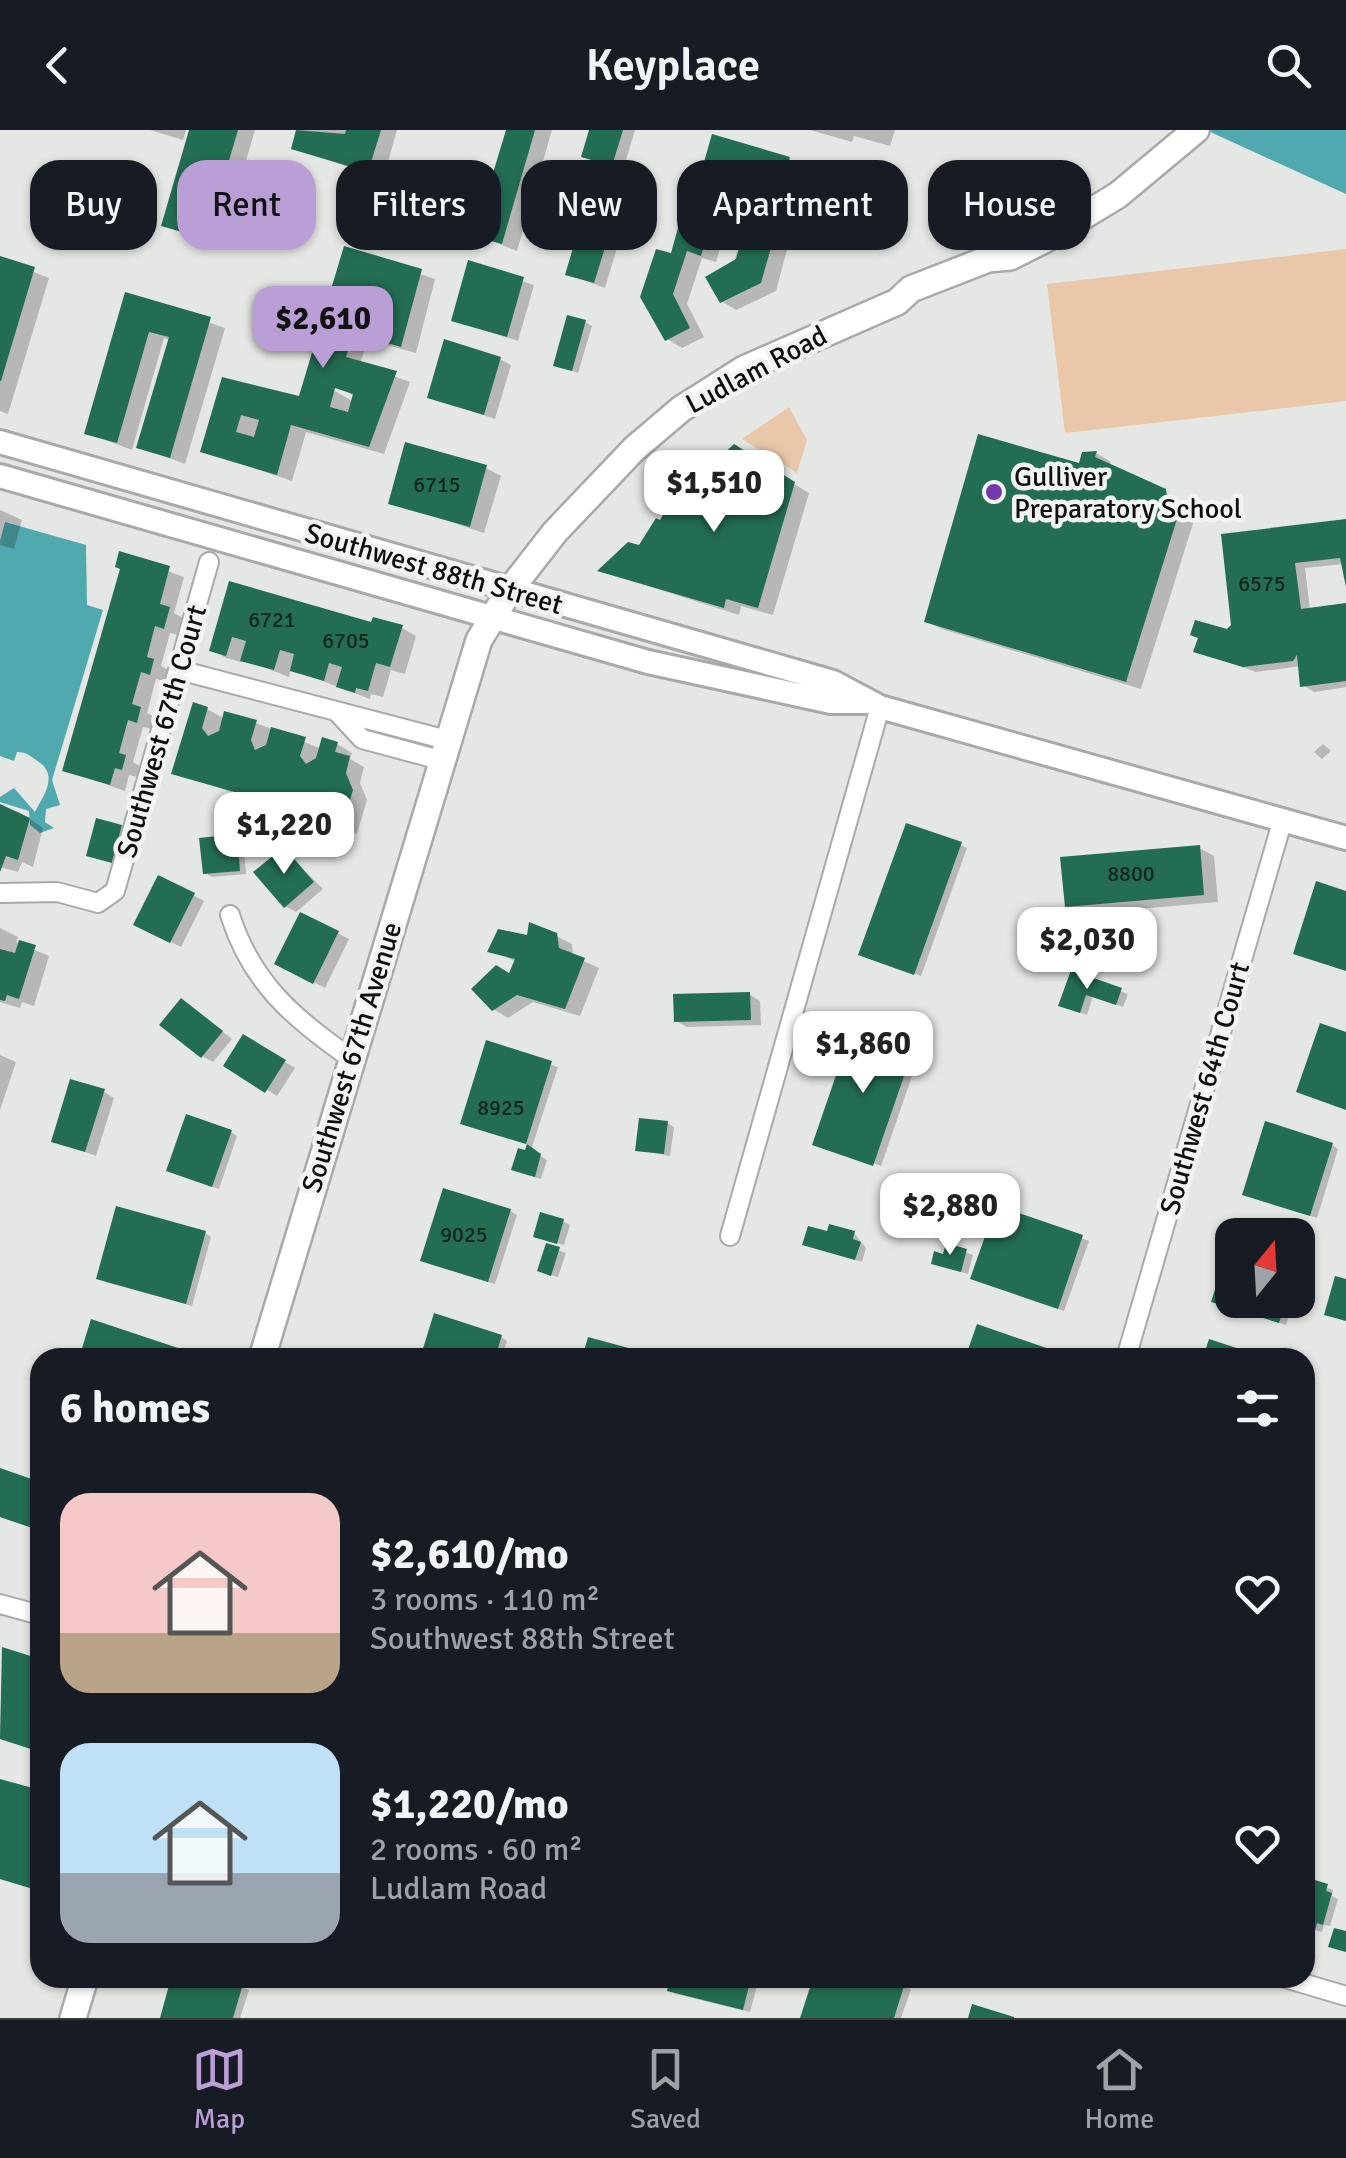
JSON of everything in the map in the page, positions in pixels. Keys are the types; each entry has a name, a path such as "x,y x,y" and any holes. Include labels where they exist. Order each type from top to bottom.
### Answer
{"main road":[{"name":"Ludlam Road","path":"509,591 589,495 682,408 762,360 897,302 918,304 996,273 1010,257 1118,194 1192,134"},
{"name":"Southwest 67th Avenue","path":"265,1348 443,750 479,640 509,591"},
{"path":"73,2018 81,1988"}],"street":[{"name":"Southwest 88th Street","path":"0,442 833,682 872,705"},
{"name":"Southwest 88th Street","path":"0,476 674,668 831,702 872,705 1346,838"},
{"path":"162,521 175,493"},
{"name":"Southwest 67th Court","path":"0,893 56,892 98,903 110,898 209,562"},
{"path":"179,670 338,713 362,739 443,750"},
{"path":"730,1236 872,705"},
{"name":"Southwest 64th Court","path":"1129,1348 1282,819"},
{"path":"230,915 242,953 255,974 314,1032 350,1058"},
{"path":"0,1604 30,1612"},
{"path":"1315,1987 1346,1996"}],"shaded area":[{"path":"1346,249 1346,401 1065,433 1047,284"},
{"path":"789,407 807,440 797,473 742,439"}],"water":[{"path":"1206,130 1346,130 1346,194"},
{"path":"5,522 86,545 87,605 103,610 52,780 60,805 46,809 45,822 54,828 40,833 30,825 29,811 0,802 0,797 14,788 35,812 49,780 45,768 28,755 17,752 14,761 0,756 0,541"}],"building":[{"path":"189,130 238,130 229,160 180,160"},
{"path":"296,130 345,134 346,130 381,130 372,160 336,162 291,149"},
{"path":"506,130 535,130 526,160 521,160 521,178 502,244 501,160 497,160"},
{"path":"589,130 623,130 614,160 581,157"},
{"path":"712,134 790,157 789,160 705,160"},
{"path":"177,171 177,231 161,226"},
{"path":"677,232 677,250 703,250 701,256 687,251 673,294 690,328 665,341 640,297 656,250 671,253"},
{"path":"343,250 358,250 422,269 401,347 353,333 346,357 397,371 369,447 291,425 277,475 200,452 222,377 299,396","holes":["365,286 383,292 377,310 359,304","335,388 353,394 348,412 330,407","241,415 259,420 254,437 236,432"]},
{"path":"572,250 604,250 594,283 565,275"},
{"path":"739,250 770,250 761,283 720,303 705,277 736,259"},
{"path":"0,256 35,267 1,381 0,381"},
{"path":"468,260 524,277 507,337 451,321"},
{"path":"125,292 211,317 170,458 136,448 169,337 149,332 117,443 84,434"},
{"path":"567,315 586,320 572,371 553,366"},
{"path":"444,339 501,357 484,415 427,398"},
{"path":"978,434 1079,463 1082,452 1097,451 1095,457 1166,489 1167,498 1182,503 1126,682 924,622"},
{"path":"405,442 487,465 470,527 388,504"},
{"path":"734,444 795,482 758,608 726,599 724,608 597,571 628,542 639,545 656,518 660,520 667,508 671,511 678,498 682,501 705,471"},
{"path":"1346,519 1346,587 1340,558 1295,563 1301,609 1346,603 1346,681 1300,687 1297,655 1293,661 1243,667 1193,652 1198,638 1190,635 1195,620 1227,629 1231,625 1221,534"},
{"path":"119,551 170,566 160,604 170,607 164,629 155,626 147,657 154,659 150,675 141,672 132,704 141,707 137,723 128,720 119,753 126,755 122,770 115,768 110,785 62,771 120,569 115,567"},
{"path":"229,581 371,622 373,617 403,625 390,667 376,663 368,691 356,688 355,693 336,687 342,667 329,663 324,681 290,671 294,654 280,650 274,670 240,661 246,641 232,637 226,656 209,651"},
{"path":"193,702 208,707 202,728 208,736 219,731 224,711 257,720 251,740 255,750 266,745 271,727 306,737 300,756 306,764 316,758 322,737 338,742 335,752 350,756 346,773 353,790 342,827 312,820 313,814 171,774"},
{"path":"0,804 30,818 18,860 6,856 0,872"},
{"path":"96,818 122,825 112,863 86,856"},
{"path":"906,823 962,842 914,975 858,955"},
{"path":"237,834 240,871 203,874 199,838"},
{"path":"1200,845 1204,895 1065,907 1060,857"},
{"path":"284,847 314,882 284,908 253,872"},
{"path":"158,875 195,893 170,943 133,925"},
{"path":"1316,881 1346,891 1346,971 1293,954"},
{"path":"300,912 339,931 313,984 274,964"},
{"path":"529,922 557,933 559,948 585,958 565,1009 517,995 492,1011 471,989 496,965 509,973 515,959 487,952 498,929 527,935"},
{"path":"1097,927 1126,937 1117,965 1075,954 1082,933 1094,937"},
{"path":"19,940 36,945 19,999 7,995 5,1001 0,1000 0,949 15,953"},
{"path":"1071,970 1122,988 1116,1005 1086,995 1080,1013 1058,1006"},
{"path":"750,992 751,1020 674,1022 673,994"},
{"path":"181,998 223,1031 201,1058 159,1025"},
{"path":"1320,1023 1346,1032 1346,1110 1296,1092"},
{"path":"853,1026 914,1047 873,1166 812,1145"},
{"path":"243,1034 286,1060 265,1093 223,1066"},
{"path":"486,1040 552,1061 526,1144 460,1124"},
{"path":"70,1079 105,1089 85,1152 51,1142"},
{"path":"186,1114 232,1130 212,1187 166,1171"},
{"path":"639,1118 668,1121 664,1154 635,1151"},
{"path":"1265,1121 1333,1143 1310,1216 1242,1195"},
{"path":"527,1144 541,1154 535,1177 511,1170 518,1148 525,1150"},
{"path":"443,1188 511,1209 488,1282 420,1261"},
{"path":"996,1205 1083,1235 1058,1309 970,1279"},
{"path":"116,1206 206,1231 186,1304 96,1279"},
{"path":"540,1212 564,1219 557,1244 533,1237"},
{"path":"829,1224 855,1231 853,1239 861,1242 855,1260 802,1245 808,1226 827,1231"},
{"path":"546,1243 560,1247 551,1276 537,1271"},
{"path":"946,1243 967,1249 961,1272 931,1264 934,1251 943,1254"},
{"path":"1335,1276 1346,1279 1346,1321 1324,1315"},
{"path":"434,1313 502,1335 498,1348 423,1348"},
{"path":"91,1319 178,1348 82,1348"},
{"path":"977,1324 1047,1348 969,1348"},
{"path":"588,1337 629,1348 585,1348"},
{"path":"1209,1339 1236,1348 1206,1348"},
{"path":"0,1468 30,1478 30,1527 0,1517"},
{"path":"2,1647 30,1656 30,1749 0,1739"},
{"path":"0,1779 30,1787 30,1888 0,1879"},
{"path":"1315,1880 1328,1884 1326,1891 1332,1893 1323,1925 1317,1923 1315,1930"},
{"path":"1334,1928 1346,1931 1346,1952 1328,1947"},
{"path":"168,1988 242,1988 233,2018 160,2018"},
{"path":"668,1988 748,1988 743,2010 667,1991"},
{"path":"810,1988 903,1988 894,2018 800,2018"},
{"path":"972,2004 1014,2017 1014,2018 968,2018"}],"place":[{"name":"Gulliver Preparatory School","path":"994,492"}]}
